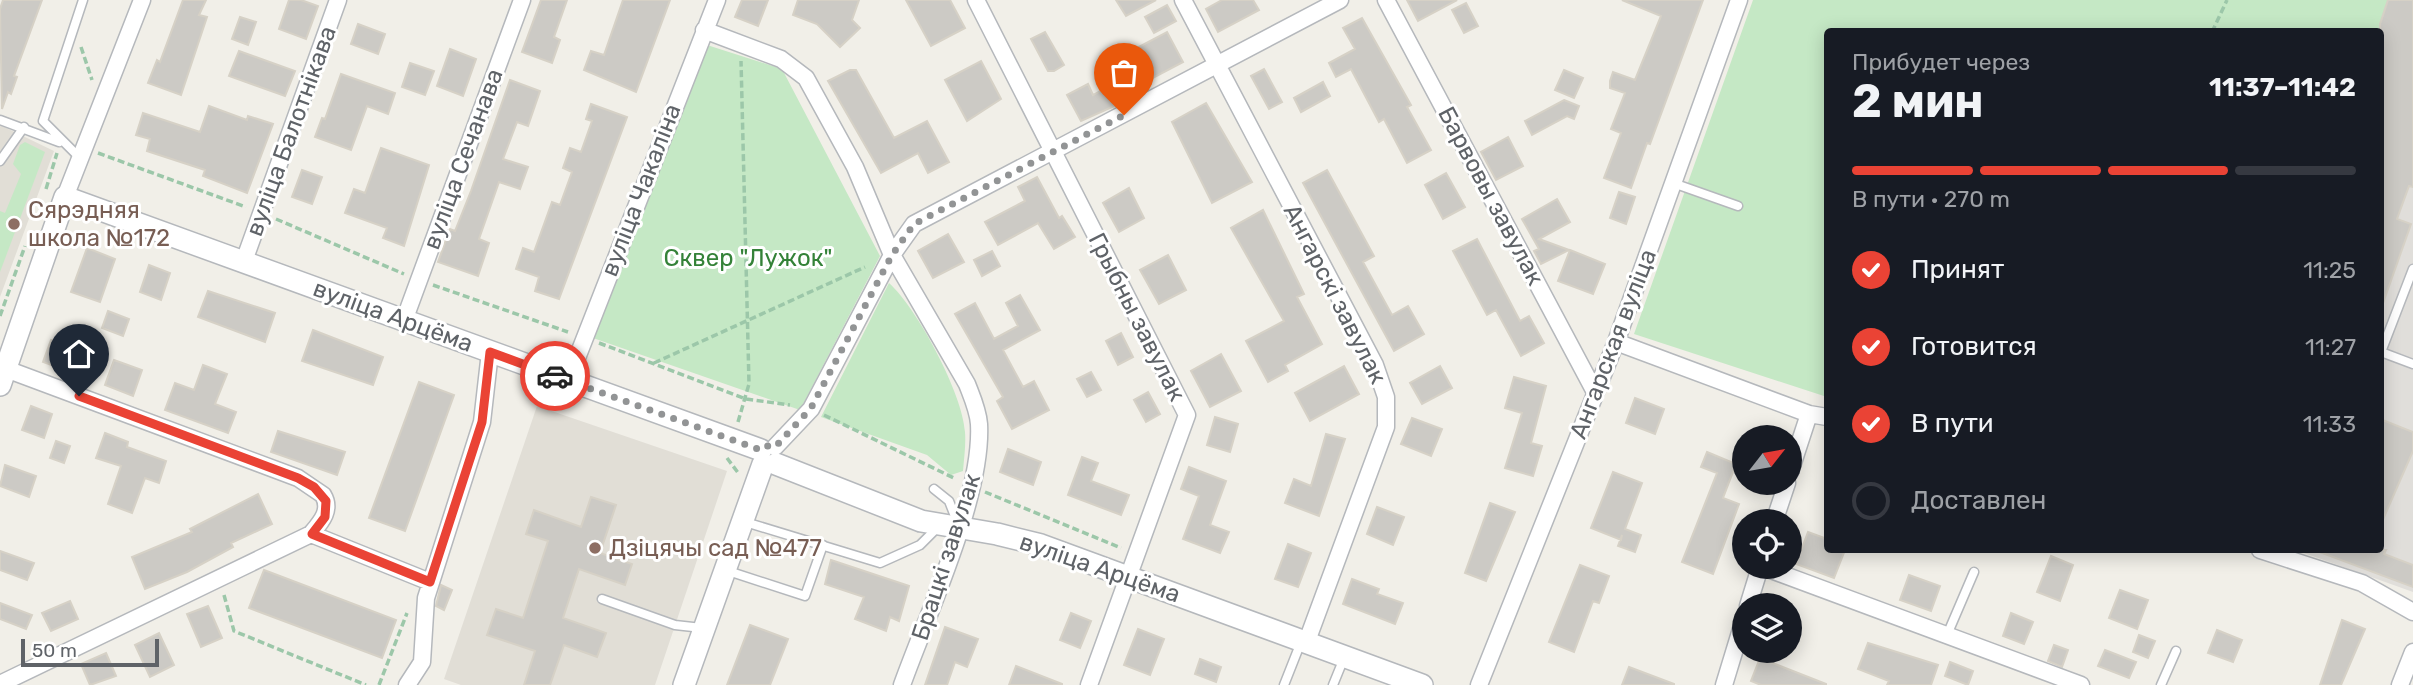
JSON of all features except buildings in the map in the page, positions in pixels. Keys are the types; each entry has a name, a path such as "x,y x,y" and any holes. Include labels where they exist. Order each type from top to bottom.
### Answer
{"street":[{"path":"0,684 312,534 325,517 326,501 314,487 298,478 3,377 65,197 142,0"},
{"name":"вуліца Балотнікава","path":"244,261 338,0"},
{"name":"вуліца Сечанава","path":"405,318 522,0"},
{"name":"вуліца Чакаліна","path":"568,381 717,0"},
{"name":"Грыбны завулак","path":"976,0 1187,415 1089,685"},
{"name":"Ангарскі завулак","path":"1183,0 1376,365 1386,397 1386,426 1305,640"},
{"path":"684,685 768,456 811,408 892,255 914,224 1340,0"},
{"name":"Барвовы завулак","path":"1386,0 1595,393"},
{"name":"Ангарская вуліца","path":"1479,685 1616,342 1739,0"},
{"name":"Брацкі завулак","path":"704,30 781,59 806,78 855,167 892,255 967,384 975,403 979,440 970,486 949,527 902,685"},
{"name":"вуліца Арцёма","path":"65,197 405,318 949,527 1041,545 1422,685"},
{"path":"1616,342 1809,414 1824,416"},
{"path":"407,685 422,662 426,580 482,422 490,352"},
{"path":"1802,435 1809,414"},
{"path":"312,534 426,580"},
{"path":"2269,553 2362,583 2413,612"},
{"path":"1795,579 2081,685"},
{"path":"2400,685 2413,652"},
{"path":"1724,685 1732,659"}],"lane":[{"path":"61,142 44,121 83,0"},
{"path":"0,120 24,127 83,153"},
{"path":"0,160 24,127"},
{"path":"1673,183 1738,206"},
{"path":"2384,344 2413,269"},
{"path":"2384,353 2413,364"},
{"path":"742,521 880,563 920,545 949,527 949,501 934,489"},
{"path":"725,570 805,596 823,545"},
{"path":"1947,635 1974,572"},
{"path":"602,599 675,625 705,629"},
{"path":"1284,685 1305,640"},
{"path":"2161,685 2176,651"},
{"path":"1333,685 1345,655"}],"path":[{"path":"2214,28 2227,0"},
{"path":"80,12 81,47 101,107"},
{"path":"727,38 742,63 749,322 746,399 736,427"},
{"path":"44,195 61,142"},
{"path":"83,153 260,212 419,280 654,363 746,399 811,408 970,486 1138,555"},
{"path":"0,316 26,243"},
{"path":"654,363 892,255"},
{"path":"725,455 742,479"},
{"path":"219,579 234,631 366,685"},
{"path":"379,685 426,580"}],"shaded area":[{"path":"2388,0 2413,0 2413,592 2304,553 2384,553 2384,28 2379,28"},
{"name":"Сярэдняя школа №172","path":"0,125 54,151 0,297"},
{"name":"Дзіцячы сад №477","path":"537,406 727,471 655,685 461,685 444,679"}],"green space":[{"path":"1753,0 2388,0 2379,28 1824,28 1824,396 1634,334"},
{"name":"Сквер \"Лужок\"","path":"707,45 782,69 880,256 800,410 593,338"},
{"path":"25,142 45,152 0,272 0,211 5,213 21,174 13,164 20,145"},
{"path":"889,283 925,331 956,396 965,432 963,471 951,475 927,455 821,417"}],"way so far":[{"path":"555,376 761,450 765,446 775,447 811,408 892,255 914,224 1124,115"}],"place":[{"name":"Сярэдняя школа №172","path":"14,224"},
{"name":"Дзіцячы сад №477","path":"595,548"}],"route":[{"path":"79,396 298,478 314,487 326,501 325,517 312,534 430,582 482,422 490,352 555,376"}]}
